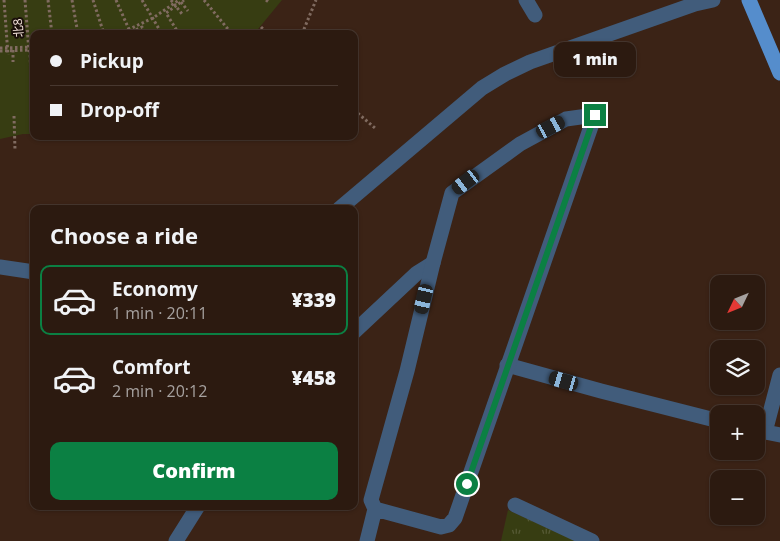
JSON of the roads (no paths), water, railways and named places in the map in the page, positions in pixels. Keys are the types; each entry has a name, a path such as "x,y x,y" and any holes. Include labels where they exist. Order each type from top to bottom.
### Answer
{"main road":[{"path":"749,0 780,73"}],"street":[{"path":"526,0 535,16"},
{"path":"344,205 482,88 505,74 530,62 695,4 713,0"},
{"path":"367,541 376,509 371,500 407,371 452,193 520,144 566,119 595,115 452,521 445,527 441,527 376,509"},
{"path":"358,328 417,273 433,263"},
{"path":"0,267 30,271"},
{"path":"507,365 601,391 710,418"},
{"path":"765,417 780,375"},
{"path":"765,432 780,435"},
{"path":"515,505 592,541"},
{"path":"176,541 195,510"}]}
